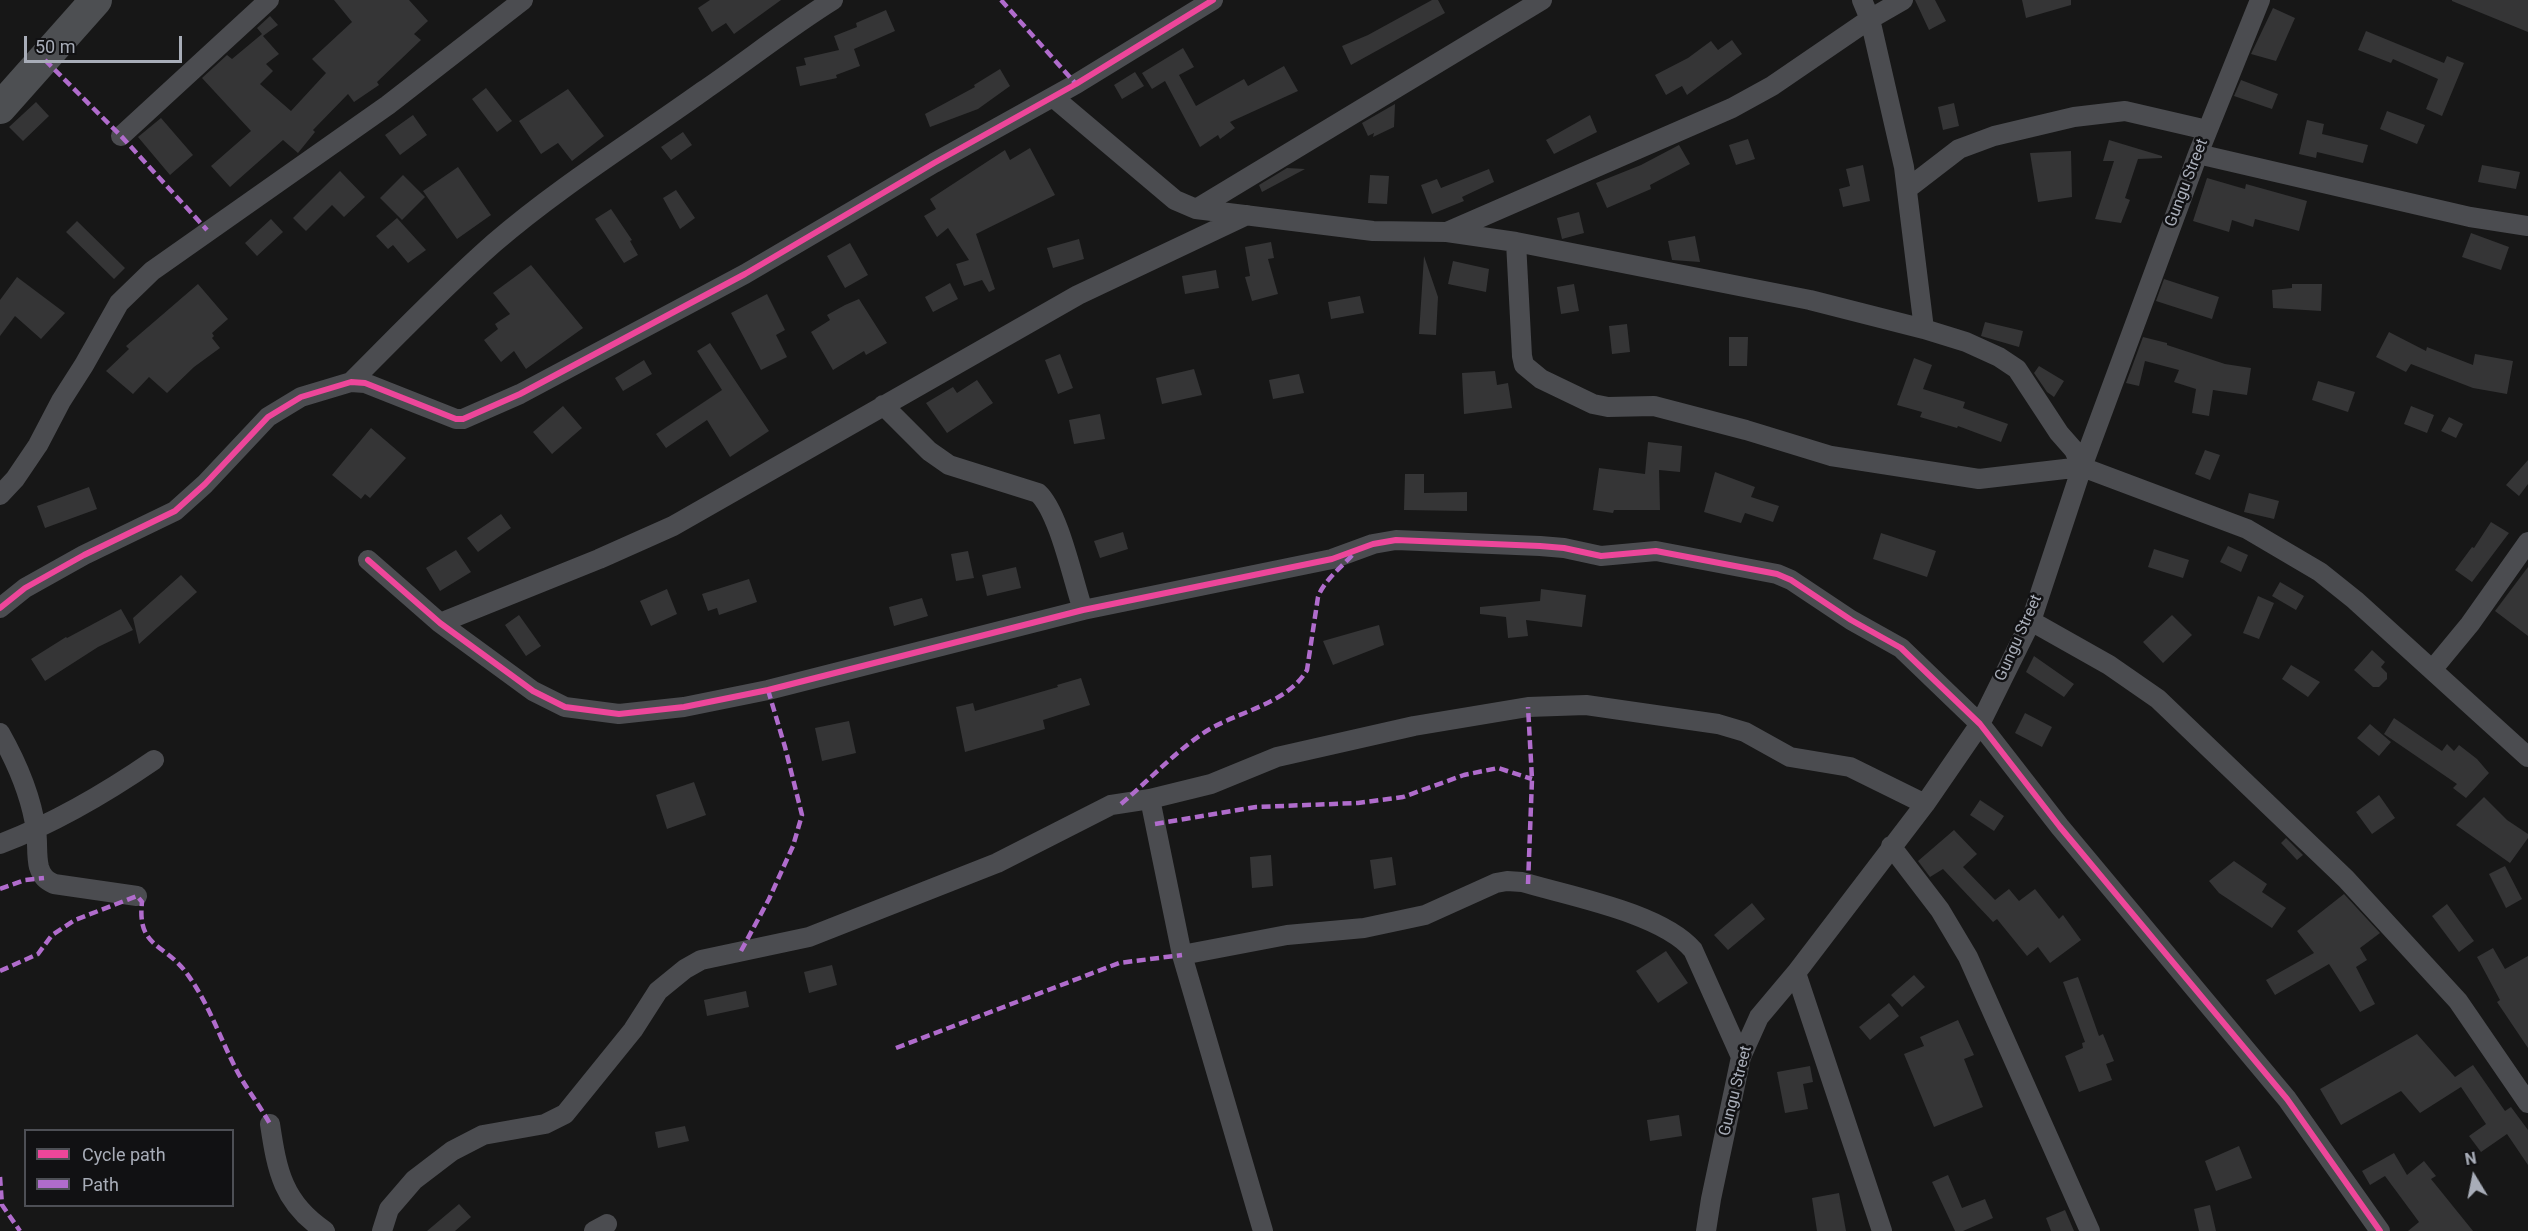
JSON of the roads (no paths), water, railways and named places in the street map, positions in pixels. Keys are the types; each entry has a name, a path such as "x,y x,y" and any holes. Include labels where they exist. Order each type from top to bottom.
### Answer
{"main road":[{"path":"0,108 96,0"}],"street":[{"path":"121,136 268,0"},
{"path":"0,495 15,479 38,445 61,401 119,303 152,271 388,105 523,0"},
{"path":"351,382 424,307 495,242 568,186 709,87 788,28 833,0"},
{"path":"0,608 25,588 84,555 175,511 205,484 268,417 301,398 351,382 365,383 456,419 463,419 520,394 682,309 797,245 934,163 1053,97 1213,0"},
{"path":"1196,209 1542,0"},
{"path":"1862,0 1870,19 1907,189 1924,329"},
{"path":"1446,232 1732,108 1772,86 1870,19 1903,0"},
{"name":"Gungu Street","path":"1706,1231 1710,1198 1741,1057 1759,1017 1796,973 1924,804 1980,724 2031,621 2082,467 2207,130 2260,0"},
{"path":"1053,97 1175,200 1196,209 1373,231 1446,232 1516,242 1810,300 1966,342 1999,357 2017,369 2059,433 2074,450 2082,467"},
{"path":"1907,189 1959,149 1994,136 2074,117 2125,111 2207,130"},
{"path":"2198,154 2470,217 2528,226"},
{"path":"440,623 599,559 673,526 1078,295 1247,215"},
{"path":"1516,242 1522,356 1524,365 1541,379 1593,404 1608,407 1654,406 1746,430 1831,456 1979,479 2082,467 2247,529 2320,572 2355,600 2528,758"},
{"path":"883,405 929,451 949,465 1038,493 1046,500 1083,610"},
{"path":"368,560 440,623 533,692 565,707 619,714 684,707 768,690 1083,610 1332,559 1372,544 1395,540 1552,547 1601,556 1656,551 1777,574 1791,580 1851,620 1901,648 1980,724 2060,827 2287,1100 2380,1231"},
{"path":"2432,670 2476,616 2528,542"},
{"path":"2031,621 2109,665 2158,699 2346,879 2457,1001 2528,1103"},
{"path":"382,1231 389,1209 414,1180 452,1151 483,1135 545,1124 565,1114 633,1030 657,991 685,969 701,960 809,937 997,863 1111,805 1150,799 1211,783 1277,758 1414,726 1528,707 1586,705 1727,727 1745,732 1790,757 1850,767 1924,804"},
{"path":"0,733 15,759 26,788 36,830 39,867 44,878 54,884 137,896"},
{"path":"0,844 36,830 126,779 154,760"},
{"path":"1150,799 1182,956 1255,1228"},
{"path":"1891,846 1940,910 1968,957 2090,1231"},
{"path":"1182,956 1287,935 1374,926 1425,915 1496,883 1507,880 1522,882 1647,918 1684,939 1693,950 1741,1057"},
{"path":"1796,973 1882,1231"},
{"path":"270,1124 276,1162 285,1189 298,1209 325,1231"}]}
